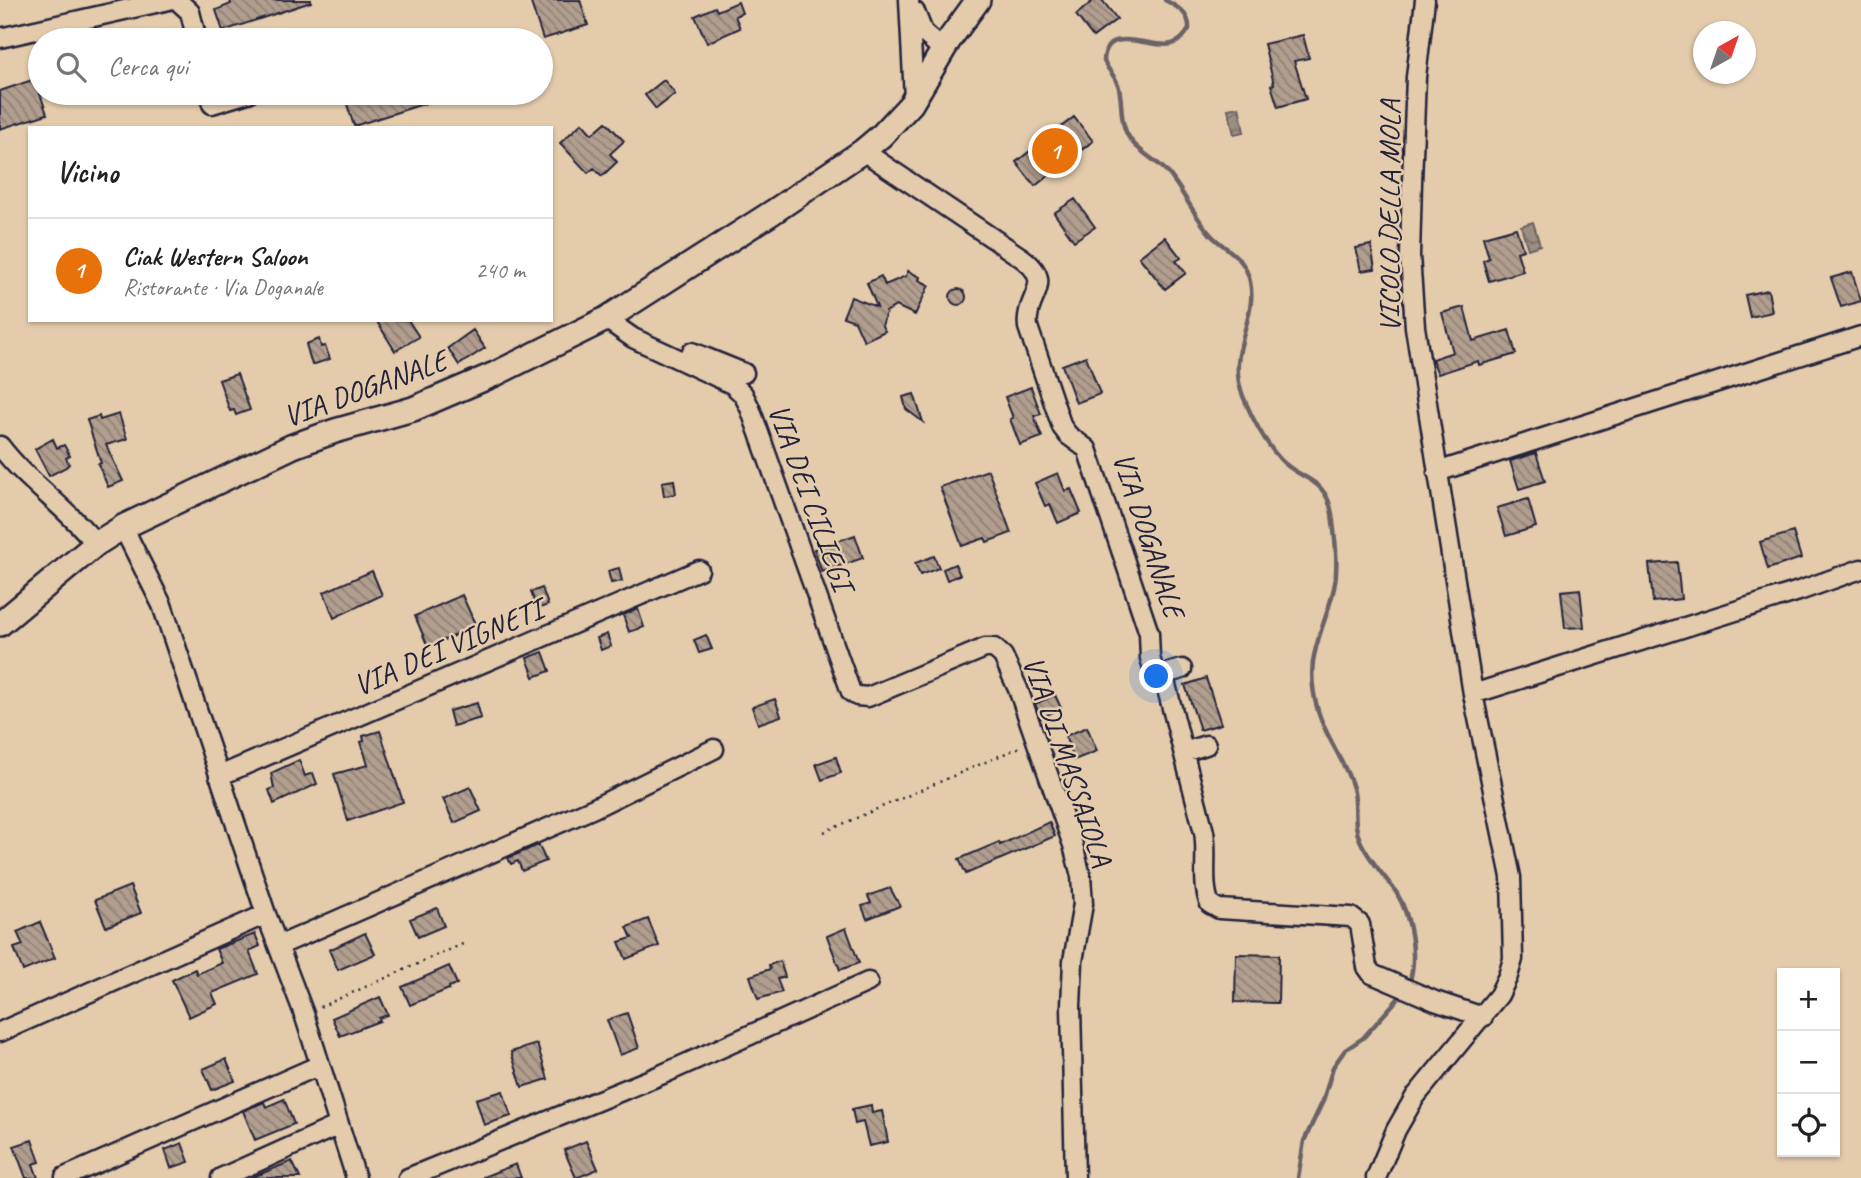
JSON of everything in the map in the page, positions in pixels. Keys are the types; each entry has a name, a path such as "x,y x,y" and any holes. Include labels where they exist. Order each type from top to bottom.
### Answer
{"main road":[{"name":"VIA DOGANALE","path":"0,624 96,544 123,527 293,446 413,409 495,374 610,316 734,238 863,150 892,126 914,99 943,50 978,0"}],"street":[{"path":"44,28 169,0"},
{"path":"177,0 190,12 194,28"},
{"path":"910,0 923,32 943,50"},
{"path":"910,0 914,99"},
{"name":"VICOLO DELLA MOLA","path":"1376,1178 1390,1142 1410,1104 1499,995 1508,976 1514,947 1511,877 1473,694 1415,327 1410,256 1416,77 1425,0"},
{"path":"0,38 28,32"},
{"name":"VIA DOGANALE","path":"863,150 1022,258 1037,272 1038,283 1028,316 1028,327 1062,427 1087,449 1149,633 1150,658 1154,671"},
{"path":"610,316 638,331 744,373"},
{"name":"VIA DEI CILIEGI","path":"610,316 633,338 732,384 743,394 849,689"},
{"path":"1437,472 1861,336"},
{"path":"0,446 40,489 80,524 96,544"},
{"path":"123,527 162,605 278,946 304,1014 356,1178"},
{"path":"1473,694 1861,569"},
{"name":"VIA DEI VIGNETI","path":"219,776 699,570"},
{"name":"VIA DI MASSAIOLA","path":"849,689 855,695 868,697 976,651 994,648 1005,659 1073,845 1082,889 1083,904 1073,961 1071,1006 1075,1178"},
{"path":"1182,669 1168,673 1165,678 1204,830 1207,856 1206,889 1210,904 1219,909 1351,918 1360,924 1367,967 1372,974 1435,1001 1483,1017"},
{"path":"1184,752 1206,745"},
{"path":"278,946 594,808 714,749"},
{"path":"0,1032 267,914"},
{"path":"408,1178 663,1074 868,982"},
{"path":"65,1177 320,1065"},
{"path":"221,1178 339,1125"}],"path":[{"path":"824,832 1035,740"},
{"path":"304,1014 465,943"}],"water":[{"path":"1239,107 1244,132 1234,134 1228,109"},
{"path":"1533,222 1540,245 1528,249 1521,226"}],"building":[{"path":"230,0 311,0 232,28 222,28 216,10 231,4"},
{"path":"530,0 580,0 588,25 553,36 553,28 539,28"},
{"path":"1094,0 1102,0 1117,19 1093,37 1076,15"},
{"path":"738,2 742,13 735,16 740,28 707,43 695,16 715,7 717,11"},
{"path":"1303,35 1309,58 1294,61 1306,99 1278,107 1264,44"},
{"path":"664,80 675,94 656,109 645,95"},
{"path":"28,81 28,105 44,105 47,114 0,129 0,91"},
{"path":"347,105 420,105 354,126"},
{"path":"1074,117 1093,141 1035,186 1016,162"},
{"path":"606,122 624,141 610,154 617,162 602,176 594,168 588,173 560,143 582,123 592,134"},
{"path":"1075,199 1095,227 1074,241 1054,213"},
{"path":"1516,228 1523,250 1517,252 1523,271 1489,281 1483,261 1489,258 1483,237"},
{"path":"1165,237 1181,258 1176,261 1186,273 1165,289 1139,257"},
{"path":"1371,245 1375,269 1361,271 1356,248"},
{"path":"908,271 929,285 915,315 896,306 886,312 882,326 885,331 864,341 855,321 843,317 851,297 877,307 867,283 881,276 885,285 906,276"},
{"path":"1852,272 1861,301 1841,307 1831,278"},
{"path":"958,289 964,291 964,303 958,305 952,303 950,297 952,291"},
{"path":"1768,290 1772,312 1750,317 1745,295"},
{"path":"1464,307 1473,341 1509,330 1516,354 1479,365 1478,361 1438,374 1432,359 1453,352 1442,313"},
{"path":"377,322 409,322 419,337 395,351"},
{"path":"473,330 485,348 459,365 448,348"},
{"path":"319,339 321,347 325,346 330,359 312,365 306,344"},
{"path":"1086,356 1100,394 1076,403 1062,365"},
{"path":"237,374 250,410 236,415 234,410 230,411 219,380"},
{"path":"1031,387 1041,414 1034,416 1042,437 1020,445 1005,397"},
{"path":"914,394 923,422 906,409 903,397"},
{"path":"119,414 127,439 106,445 123,481 108,487 98,464 101,463 87,420 99,416 100,420"},
{"path":"53,439 57,448 64,445 70,456 66,458 69,464 66,467 49,476 35,449"},
{"path":"1536,453 1545,481 1519,489 1510,461"},
{"path":"988,470 1011,533 987,542 985,538 962,546 940,487"},
{"path":"1058,473 1065,491 1071,489 1081,513 1058,523 1050,504 1045,506 1035,483"},
{"path":"674,480 676,494 664,496 662,482"},
{"path":"1528,499 1536,527 1506,536 1497,508"},
{"path":"1793,532 1801,558 1768,569 1760,542"},
{"path":"855,535 863,558 822,572 814,549"},
{"path":"934,556 939,568 920,575 915,563"},
{"path":"1677,562 1681,599 1653,602 1649,564"},
{"path":"955,564 960,575 947,580 943,569"},
{"path":"619,568 622,581 611,583 608,571"},
{"path":"372,571 382,595 334,618 324,592"},
{"path":"542,588 548,605 537,609 531,592"},
{"path":"1580,589 1584,627 1565,628 1561,591"},
{"path":"462,595 476,626 428,647 415,616"},
{"path":"638,609 644,627 629,632 623,615"},
{"path":"607,634 611,646 601,650 597,638"},
{"path":"706,635 712,649 699,653 694,640"},
{"path":"543,652 550,671 534,677 527,658"},
{"path":"1206,678 1221,724 1200,730 1185,685"},
{"path":"1055,695 1061,708 1041,718 1035,704"},
{"path":"775,699 781,716 758,724 752,707"},
{"path":"477,703 481,718 453,726 449,711"},
{"path":"1087,727 1097,751 1074,760 1065,736"},
{"path":"380,731 403,802 348,821 334,774 368,765 361,742 364,741 363,736"},
{"path":"836,757 841,773 822,780 816,764"},
{"path":"299,760 305,776 313,773 317,784 274,804 269,790 274,788 271,773"},
{"path":"470,787 481,811 454,823 443,799"},
{"path":"1049,822 1055,836 966,874 959,859 999,842 1000,845"},
{"path":"539,846 546,861 522,871 518,861 511,864 508,858"},
{"path":"130,886 141,913 106,927 95,900"},
{"path":"890,888 900,906 867,919 862,906 871,903 868,896"},
{"path":"437,908 444,926 418,937 410,919"},
{"path":"648,919 659,946 626,959 619,942 632,938 627,927"},
{"path":"40,922 55,958 23,971 14,948 23,945 17,932"},
{"path":"846,928 859,963 840,970 827,936"},
{"path":"365,933 375,954 338,970 329,950"},
{"path":"255,934 260,946 249,951 258,974 212,993 217,1004 189,1017 172,980 195,969 197,974 222,963 216,949"},
{"path":"1236,954 1279,955 1278,1003 1235,1002"},
{"path":"780,961 785,977 777,979 782,992 758,999 750,976 770,969 769,965"},
{"path":"449,966 457,984 410,1005 402,987"},
{"path":"380,997 388,1015 379,1018 380,1021 340,1036 332,1018"},
{"path":"627,1013 639,1048 620,1055 607,1020"},
{"path":"537,1044 548,1079 522,1087 511,1052"},
{"path":"226,1059 235,1081 212,1090 203,1069"},
{"path":"503,1091 511,1116 484,1125 476,1099"},
{"path":"284,1099 294,1124 255,1140 243,1111 264,1102 266,1107"},
{"path":"871,1105 872,1113 882,1111 888,1142 869,1146 863,1122 855,1124 852,1109"},
{"path":"32,1140 40,1162 33,1164 38,1178 26,1178 14,1146"},
{"path":"586,1141 598,1169 576,1178 564,1150"},
{"path":"182,1143 189,1162 171,1168 165,1150"},
{"path":"292,1161 300,1178 251,1178"},
{"path":"516,1164 521,1178 483,1178 483,1177"}],"waterway":[{"path":"1165,0 1182,11 1189,23 1189,29 1182,38 1175,43 1164,45 1121,40 1106,49 1104,61 1118,84 1123,121 1130,139 1169,174 1205,228 1244,266 1251,287 1251,302 1238,363 1238,379 1243,396 1250,413 1274,452 1288,466 1318,486 1329,502 1336,570 1334,588 1313,661 1314,692 1321,721 1353,788 1356,827 1360,840 1396,892 1406,913 1413,949 1409,984"},
{"path":"1298,1178 1304,1141 1323,1101 1333,1067 1345,1050 1363,1038 1405,991"}],"place":[{"name":"Ciak Western Saloon","path":"1055,151"}]}
